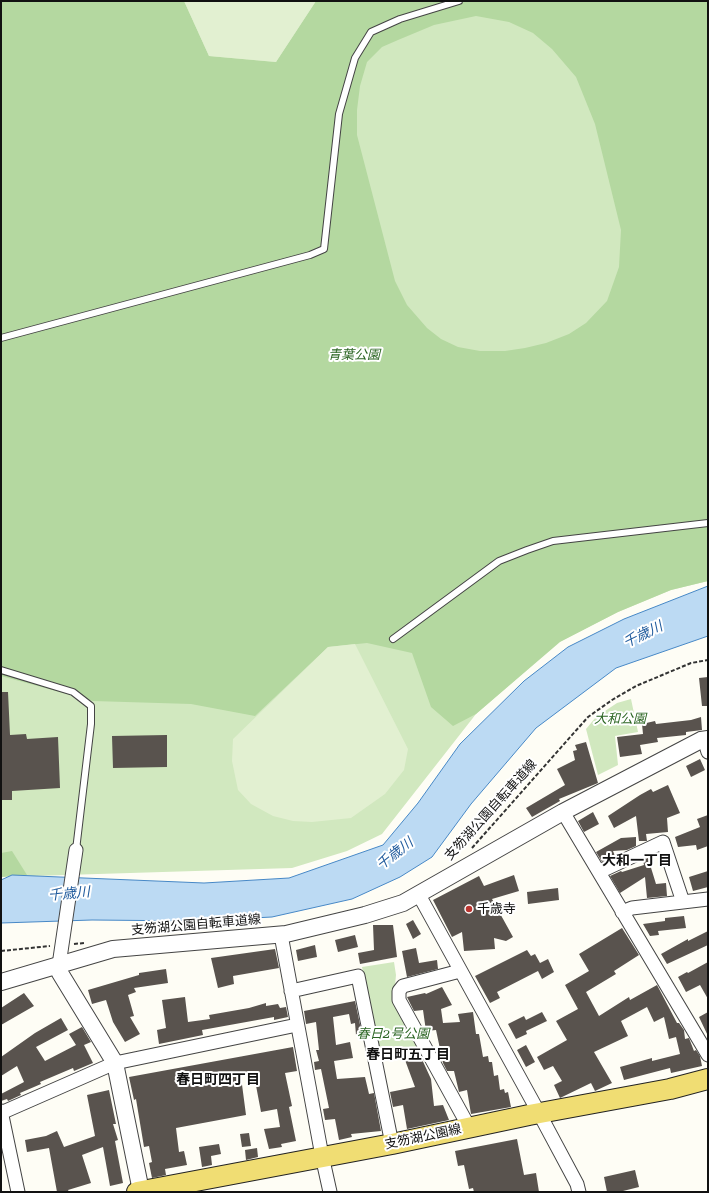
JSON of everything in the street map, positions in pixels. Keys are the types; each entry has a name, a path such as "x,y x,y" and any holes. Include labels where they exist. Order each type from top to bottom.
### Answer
{"main road":[{"name":"支笏湖公園線","path":"140,1192 322,1156 392,1144 539,1113 670,1089 708,1079"}],"street":[{"path":"1,982 113,949 281,935 365,915 403,903 563,812 707,743"},
{"path":"563,812 708,1055"},
{"path":"599,872 663,842 683,902"},
{"path":"76,850 58,966 60,973 115,1063 140,1192"},
{"path":"419,895 539,1113 577,1184 579,1192"},
{"path":"622,912 632,908 708,899"},
{"path":"281,935 330,1192"},
{"path":"460,971 403,986 399,991 399,1000 470,1127"},
{"path":"291,991 358,976 392,1144"},
{"path":"18,1192 1,1112 115,1063 298,1025"}],"lane":[{"path":"1,338 310,255 324,249 339,114 355,58 371,32 400,19 459,1"},
{"path":"393,639 499,561 527,550 553,541 708,523"},
{"path":"1,670 73,692 91,706 91,724 76,850"}],"path":[{"name":"支笏湖公園自転車道線","path":"469,851 588,717 612,700 636,686 691,663 708,660"},
{"path":"1,951 63,941 86,943"}],"green space":[{"name":"青葉公園","path":"1,1 708,1 708,581 671,590 618,612 559,642 476,714 382,834 347,851 292,868 1,877"},
{"name":"青葉公園","path":"1,1 184,1 209,56 276,62 316,1 708,1 708,581 671,590 618,612 560,642 476,714 453,726 431,707 412,653 367,643 328,647 255,716 191,704 93,701 1,676","holes":["476,16 509,22 533,33 552,49 576,77 595,124 621,230 619,267 607,301 586,323 569,334 546,343 525,348 505,351 480,351 458,347 441,339 427,328 407,305 395,281 357,135 357,110 360,86 367,62 382,47 434,25"]},
{"path":"184,1 316,1 276,62 209,56"},
{"path":"355,644 408,749 404,770 385,794 351,818 312,822 293,821 273,816 251,804 238,790 232,761 233,739 328,647"},
{"name":"大和公園","path":"631,699 638,732 615,736 618,765 598,775 586,729 596,717 617,703"},
{"path":"12,851 27,875 1,877 1,853"},
{"name":"春日2号公園","path":"394,962 396,975 394,996 419,1047 379,1057 362,967"}],"water":[{"name":"千歳川","path":"708,586 708,636 616,668 536,728 471,804 432,857 400,877 352,899 272,917 196,921 92,920 1,923 1,880 12,875 204,883 289,878 383,845 418,803 460,744 524,681 568,647 624,619"}],"building":[{"path":"708,677 708,706 702,706 699,678"},
{"path":"1,692 8,692 10,735 26,734 27,739 58,737 60,788 12,791 12,800 1,800"},
{"path":"701,717 702,730 686,732 686,735 657,738 658,742 640,745 642,754 620,757 617,737 643,734 642,724 655,721 656,724 691,720"},
{"path":"167,735 167,767 113,768 112,736"},
{"path":"586,742 598,783 559,799 560,801 532,817 526,808 565,785 557,769 575,760 573,751 577,750 575,745"},
{"path":"700,759 705,770 691,777 686,766"},
{"path":"668,785 680,813 667,818 668,832 646,834 647,841 639,841 636,816 614,828 608,816 651,789 653,792"},
{"path":"593,812 599,824 584,832 578,821"},
{"path":"708,815 708,846 697,850 696,845 678,847 675,837 700,827 697,819"},
{"path":"636,837 636,846 627,850 613,851 615,856 602,862 596,852 621,838"},
{"path":"648,858 656,884 666,883 667,896 647,898 645,877 620,893 610,876 621,871 622,872 644,865 643,860"},
{"path":"708,871 708,887 693,891 689,877"},
{"path":"514,875 519,891 492,899 513,937 506,941 494,938 495,949 464,951 462,932 452,937 433,900 479,876 484,886"},
{"path":"558,888 559,900 528,904 527,892"},
{"path":"684,916 686,928 658,931 659,935 650,936 643,924 665,921 665,918"},
{"path":"413,920 421,934 413,939 406,924"},
{"path":"373,925 393,925 397,957 360,964 358,953 374,950"},
{"path":"622,928 639,955 614,971 616,974 586,992 599,1016 629,997 630,1000 657,985 677,1023 679,1023 684,1030 685,1039 689,1038 694,1051 696,1050 700,1056 702,1066 671,1073 670,1068 624,1080 620,1067 652,1058 652,1061 680,1054 676,1037 669,1039 664,1017 654,1022 647,1007 621,1021 628,1036 594,1052 612,1083 595,1091 591,1083 560,1098 554,1085 562,1081 553,1066 544,1070 537,1057 567,1040 556,1021 578,1009 565,985 589,971 579,954"},
{"path":"708,931 708,945 667,964 661,954 688,939 688,941"},
{"path":"355,935 358,947 338,952 335,940"},
{"path":"315,945 317,957 298,961 296,950"},
{"path":"416,948 419,963 437,960 438,969 407,977 402,951"},
{"path":"275,949 279,968 233,976 234,984 218,988 211,958"},
{"path":"527,950 531,956 535,954 540,963 548,959 554,972 542,979 538,971 497,992 500,998 490,1003 475,976"},
{"path":"708,962 708,999 700,985 686,992 678,977"},
{"path":"166,969 168,983 134,988 136,992 128,995 134,1016 130,1017 140,1034 125,1042 113,1022 106,1000 92,1004 88,990 139,975 139,973"},
{"path":"442,987 452,1005 441,1009 443,1023 460,1022 458,1014 473,1012 476,1034 479,1034 483,1057 488,1056 489,1062 492,1062 494,1076 498,1075 500,1090 504,1089 505,1093 508,1092 511,1107 471,1114 467,1090 459,1092 454,1071 447,1071 443,1063 436,1030 426,1031 423,1010 414,1011 407,997 426,994"},
{"path":"24,993 34,1006 1,1025 1,1008"},
{"path":"185,997 188,1022 210,1019 209,1015 249,1008 266,1003 266,1006 278,1004 280,1008 286,1007 288,1017 274,1020 274,1017 202,1030 203,1035 159,1044 157,1030 166,1028 162,1000"},
{"path":"355,1001 362,1034 356,1035 355,1023 351,1024 349,1014 333,1017 336,1045 350,1042 353,1058 334,1061 337,1079 365,1077 369,1094 374,1093 381,1131 351,1134 352,1137 339,1140 335,1119 325,1120 323,1109 329,1108 321,1069 315,1070 314,1062 319,1061 316,1050 319,1050 316,1022 306,1024 304,1011"},
{"path":"542,1012 547,1021 526,1031 527,1034 516,1039 508,1024 524,1016 526,1020"},
{"path":"708,1012 708,1036 699,1017"},
{"path":"61,1018 68,1030 36,1047 45,1061 76,1045 69,1034 82,1027 91,1042 84,1045 93,1063 74,1071 73,1068 40,1082 41,1084 20,1093 21,1095 8,1101 7,1099 1,1101 1,1094 24,1082 17,1066 1,1076 1,1057 35,1033"},
{"path":"526,1045 535,1062 526,1067 517,1050"},
{"path":"293,1047 297,1071 285,1073 292,1106 289,1107 296,1141 281,1144 282,1147 269,1149 264,1129 280,1127 277,1109 261,1112 254,1075 241,1077 246,1115 176,1128 179,1152 184,1151 187,1165 165,1169 166,1175 152,1178 149,1163 152,1162 149,1146 144,1147 136,1099 134,1100 129,1077"},
{"path":"420,1055 431,1079 434,1106 443,1105 449,1120 407,1129 403,1105 393,1107 390,1092 415,1087 405,1060"},
{"path":"109,1090 116,1124 113,1124 118,1140 115,1141 123,1183 110,1186 103,1147 82,1155 91,1183 68,1190 69,1192 57,1192 49,1148 27,1152 25,1140 46,1136 57,1131 64,1147 95,1136 87,1095"},
{"path":"249,1133 251,1146 242,1147 240,1134"},
{"path":"517,1139 524,1175 536,1173 539,1192 474,1192 473,1188 469,1189 464,1165 458,1166 455,1151"},
{"path":"219,1144 221,1154 211,1156 212,1165 202,1167 199,1147"},
{"path":"257,1148 258,1157 246,1160 245,1150"},
{"path":"635,1170 639,1187 619,1192 607,1192 604,1177"}],"place":[{"name":"千歳寺","path":"469,909"}],"district":[{"name":"大和一丁目","path":"637,861"},
{"name":"春日町五丁目","path":"408,1055"},
{"name":"春日町四丁目","path":"218,1080"}]}
